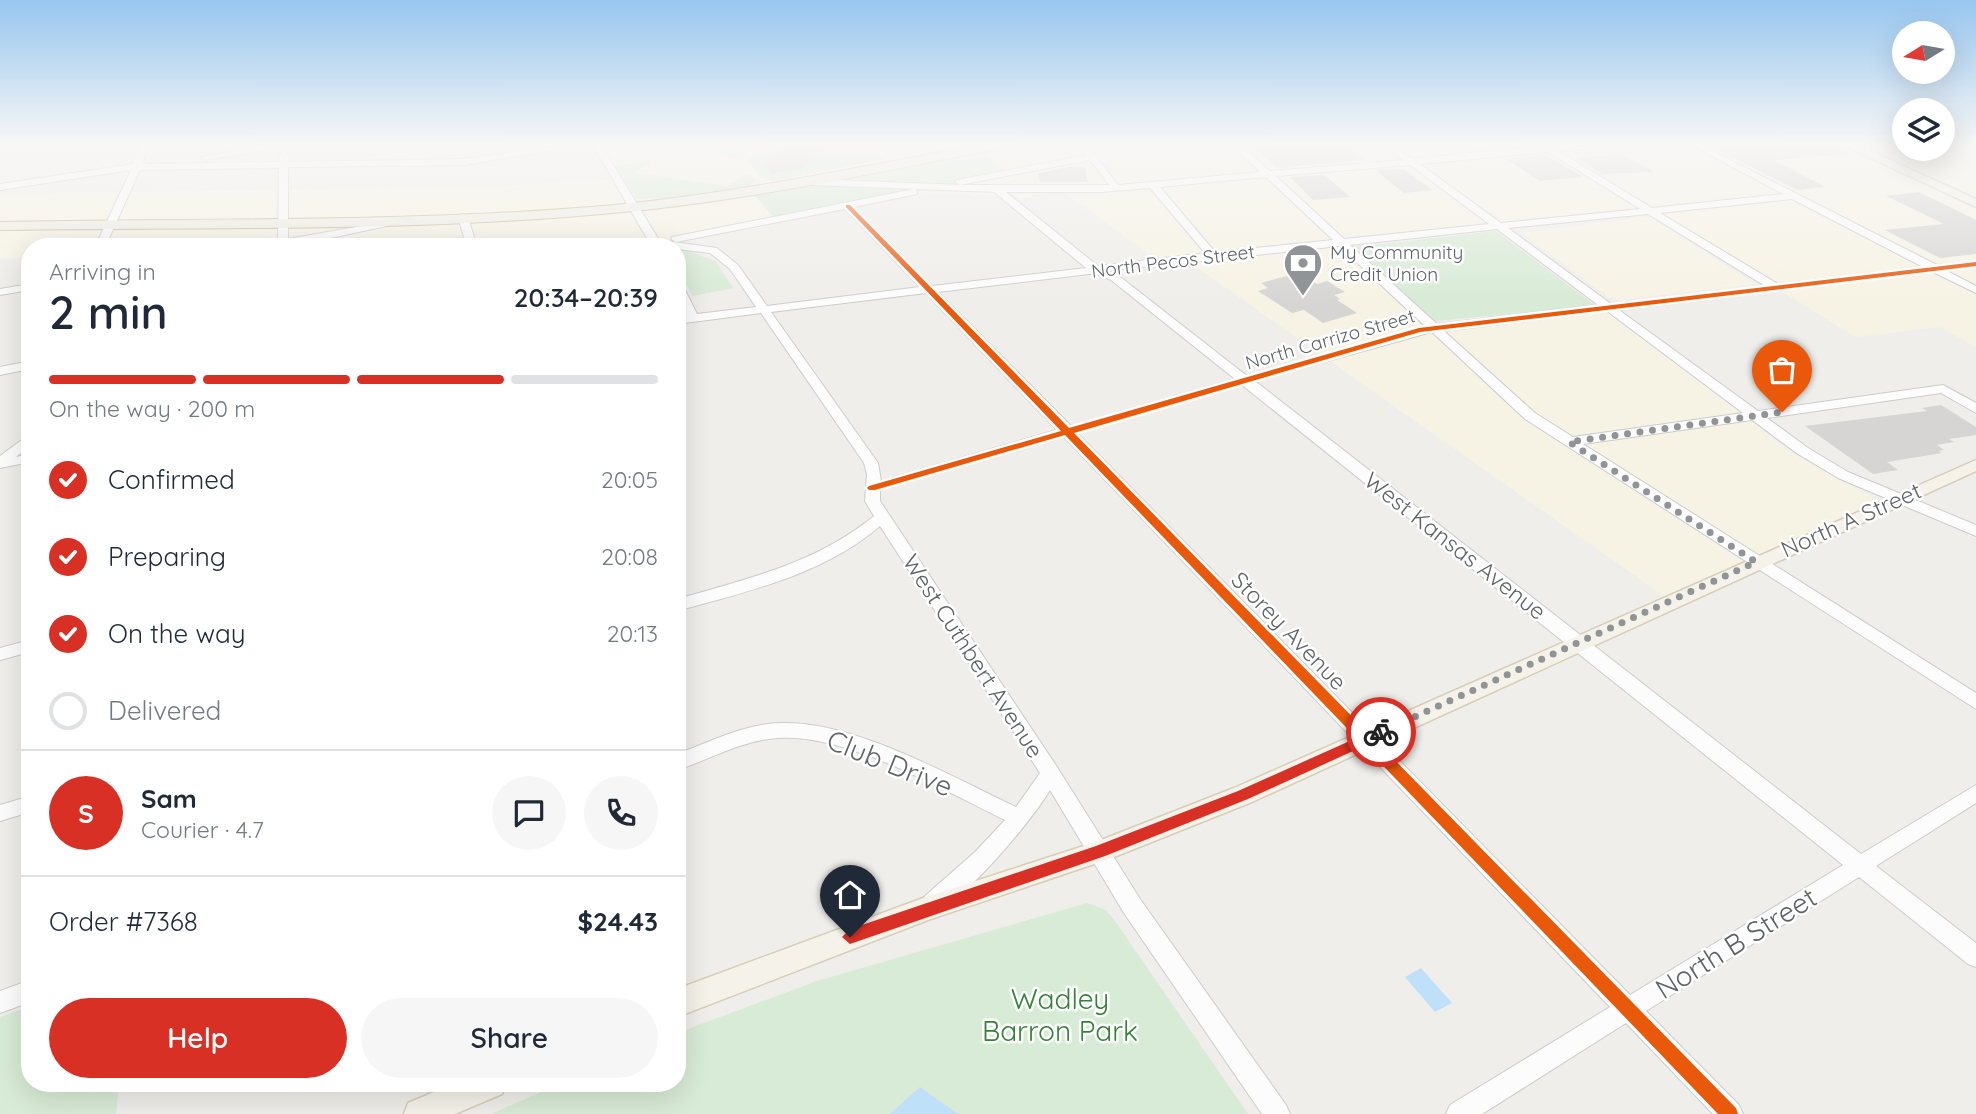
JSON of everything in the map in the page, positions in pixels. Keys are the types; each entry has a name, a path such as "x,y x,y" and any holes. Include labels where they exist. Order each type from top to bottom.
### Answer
{"highway":[{"path":"0,226 463,217 634,207 699,197"}],"main road":[{"name":"North A Street","path":"686,1000 926,909 1100,851 1243,795 1976,465"},
{"path":"419,1114 470,1092"}],"street":[{"path":"104,238 123,197"},
{"path":"283,238 284,197"},
{"path":"628,197 646,238"},
{"path":"686,239 890,197"},
{"name":"West Kansas Avenue","path":"1005,197 1091,274 1115,278 1976,957"},
{"path":"1163,197 1213,256"},
{"path":"1291,197 1530,416 1976,702"},
{"path":"1460,197 1830,468 1976,531"},
{"path":"1628,197 1775,287"},
{"name":"North Pecos Street","path":"686,319 1091,274 1213,256 1785,197"},
{"path":"1796,197 1976,290"},
{"name":"Storey Avenue","path":"848,206 1730,1114"},
{"path":"463,217 469,238"},
{"path":"320,238 424,218"},
{"name":"West Cuthbert Avenue","path":"686,248 713,250 734,267 871,463 876,478 872,488 872,500 882,517 1050,773 1132,906 1277,1114"},
{"name":"North Carrizo Street","path":"872,488 1419,330 1976,264"},
{"path":"0,292 21,288"},
{"path":"686,304 693,318"},
{"path":"0,371 21,367"},
{"path":"1569,442 1943,389 1976,409"},
{"path":"0,463 21,446"},
{"path":"0,463 21,460"},
{"path":"686,602 815,562 849,545 882,517"},
{"path":"0,654 21,648"},
{"name":"Club Drive","path":"686,759 755,735 801,729 840,739 1020,818"},
{"path":"926,909 987,857 1020,818 1050,773"},
{"name":"North B Street","path":"1459,1114 1976,793"},
{"path":"0,813 21,807"},
{"path":"0,1002 21,994"}],"shaded area":[{"path":"0,197 905,197 686,240 468,238 467,235 451,238 21,238 21,258 0,259"},
{"path":"1071,197 1976,197 1976,347 1940,327 1856,337 1649,211 1339,243 1429,328 1607,308 1673,357 1790,452 1886,505 1678,606 1185,259 1160,262"},
{"path":"1644,217 1653,219 1755,284 1621,300 1609,298 1522,233"}],"green space":[{"path":"636,197 677,197 670,198"},
{"path":"756,197 890,197 776,220"},
{"path":"1496,231 1596,306 1434,321 1355,247"},
{"path":"686,250 715,261 733,288 693,296 686,285"},
{"name":"Wadley Barron Park","path":"1087,903 1106,910 1115,921 1248,1114 491,1114 541,1092 686,1092 686,1030 817,981"},
{"path":"21,1009 21,1092 118,1092 116,1114 0,1114 0,1017"}],"water":[{"path":"1421,968 1452,1003 1435,1012 1405,977"},
{"path":"920,1087 958,1114 890,1114"}],"building":[{"path":"1310,197 1350,197 1313,200"},
{"path":"1888,197 1929,197 1976,220 1976,254 1940,258 1885,230 1944,224"},
{"name":"My Community Credit Union","path":"1290,275 1298,281 1308,278 1317,284 1327,281 1345,292 1334,295 1340,299 1337,300 1357,313 1323,323 1304,310 1292,313 1258,291 1268,288 1261,283"},
{"path":"1941,405 1976,427 1976,435 1949,439 1954,442 1937,445 1944,450 1939,451 1942,453 1887,462 1898,470 1873,474 1805,426 1927,411 1922,408"}],"cycle path":[{"path":"848,206 1730,1114"},
{"path":"872,488 1419,330 1976,264"}],"way so far":[{"path":"1381,732 1756,562 1569,442 1782,412"}],"place":[{"name":"My Community Credit Union","path":"1303,297"}],"route":[{"path":"850,937 1100,851 1243,795 1381,732"}]}
